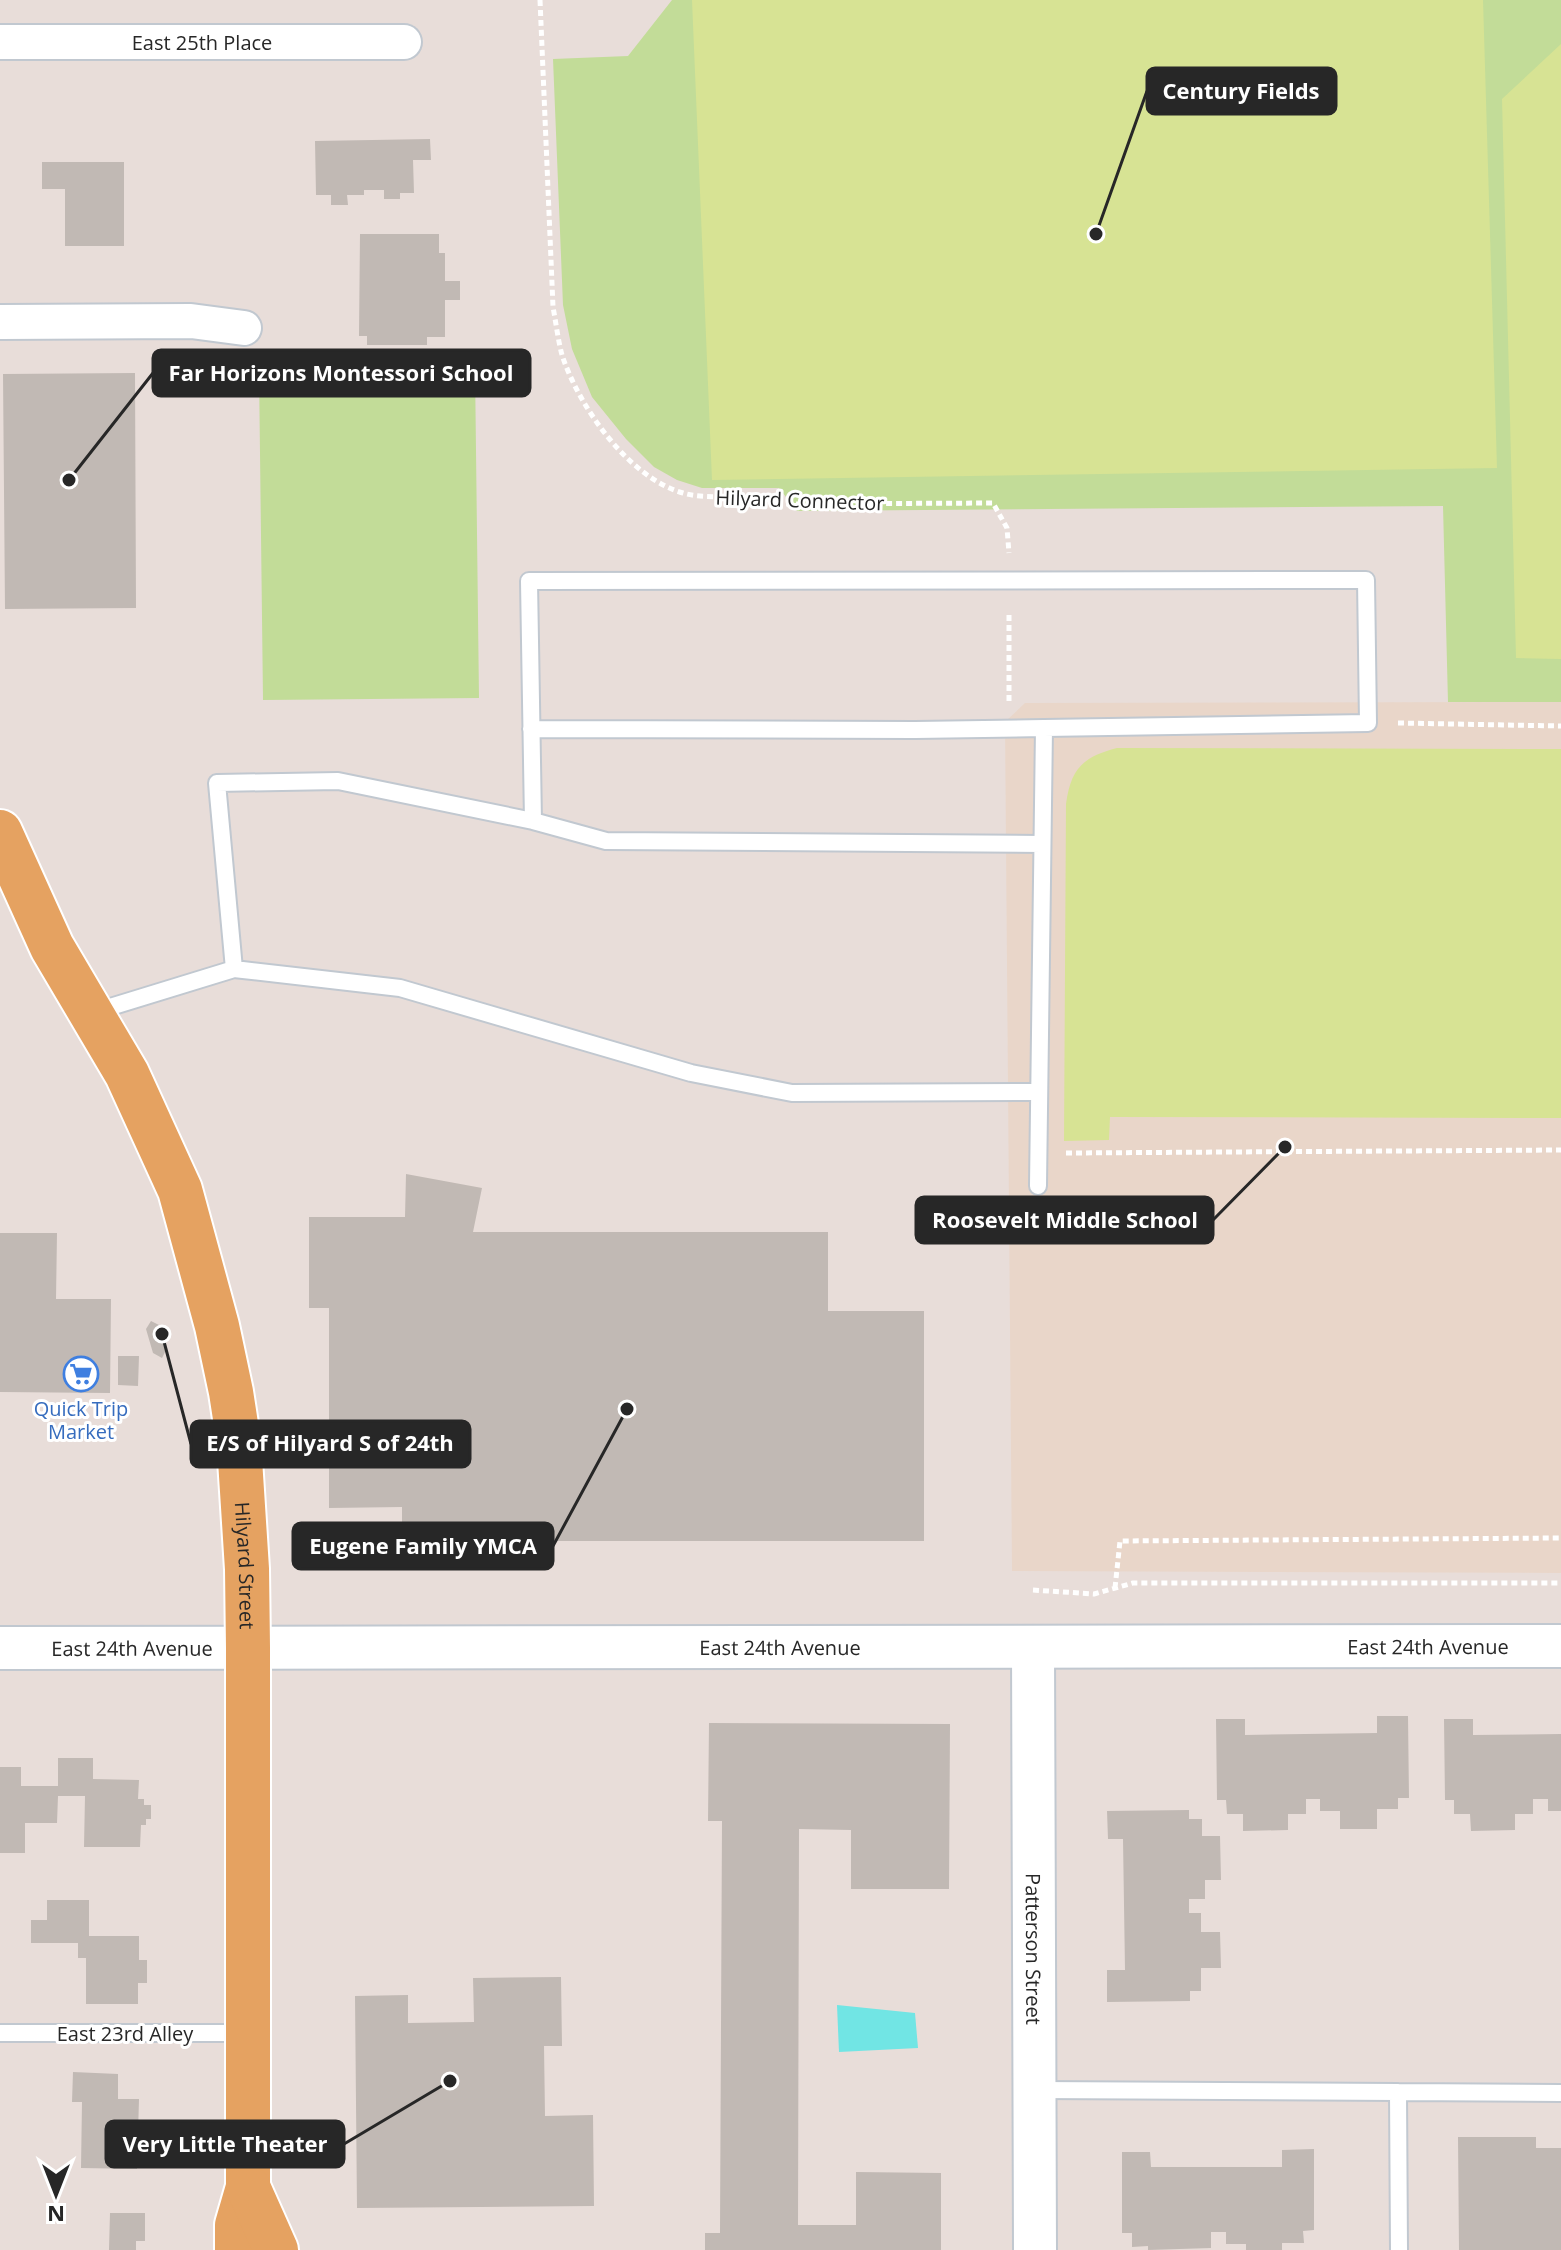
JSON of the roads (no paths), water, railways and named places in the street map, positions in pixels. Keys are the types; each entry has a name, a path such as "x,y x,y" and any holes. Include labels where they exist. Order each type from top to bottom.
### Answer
{"main road":[{"name":"Hilyard Street","path":"0,832 52,947 127,1074 180,1190 217,1326 239,1444 247,1569 250,2033 248,2187 237,2225 237,2250"},
{"path":"248,2187 276,2250"}],"street":[{"name":"East 25th Place","path":"0,42 404,42"},
{"path":"0,322 191,321 244,328"},
{"name":"East 24th Avenue","path":"0,1648 1561,1646"},
{"name":"Patterson Street","path":"1033,1647 1035,2250"}],"lane":[{"path":"531,729 1044,728 1368,723 1366,580 529,581 531,729 533,821"},
{"path":"1038,1186 1044,728"},
{"path":"234,969 217,783 338,781 533,821 606,841 1042,844"},
{"path":"91,1013 234,969 400,988 691,1073 792,1093 1039,1092"},
{"name":"East 23rd Alley","path":"0,2033 250,2033"},
{"path":"1034,2090 1561,2093"},
{"path":"1398,2092 1399,2250"}],"water":[{"path":"837,2005 915,2013 918,2048 839,2052"}],"place":[{"name":"Century Fields","path":"1096,234"},
{"name":"Far Horizons Montessori School","path":"69,480"},
{"name":"Roosevelt Middle School","path":"1285,1147"},
{"name":"E/S of Hilyard S of 24th","path":"162,1334"},
{"name":"Quick Trip Market","path":"81,1374"},
{"name":"Eugene Family YMCA","path":"627,1409"},
{"name":"Very Little Theater","path":"450,2081"}]}
